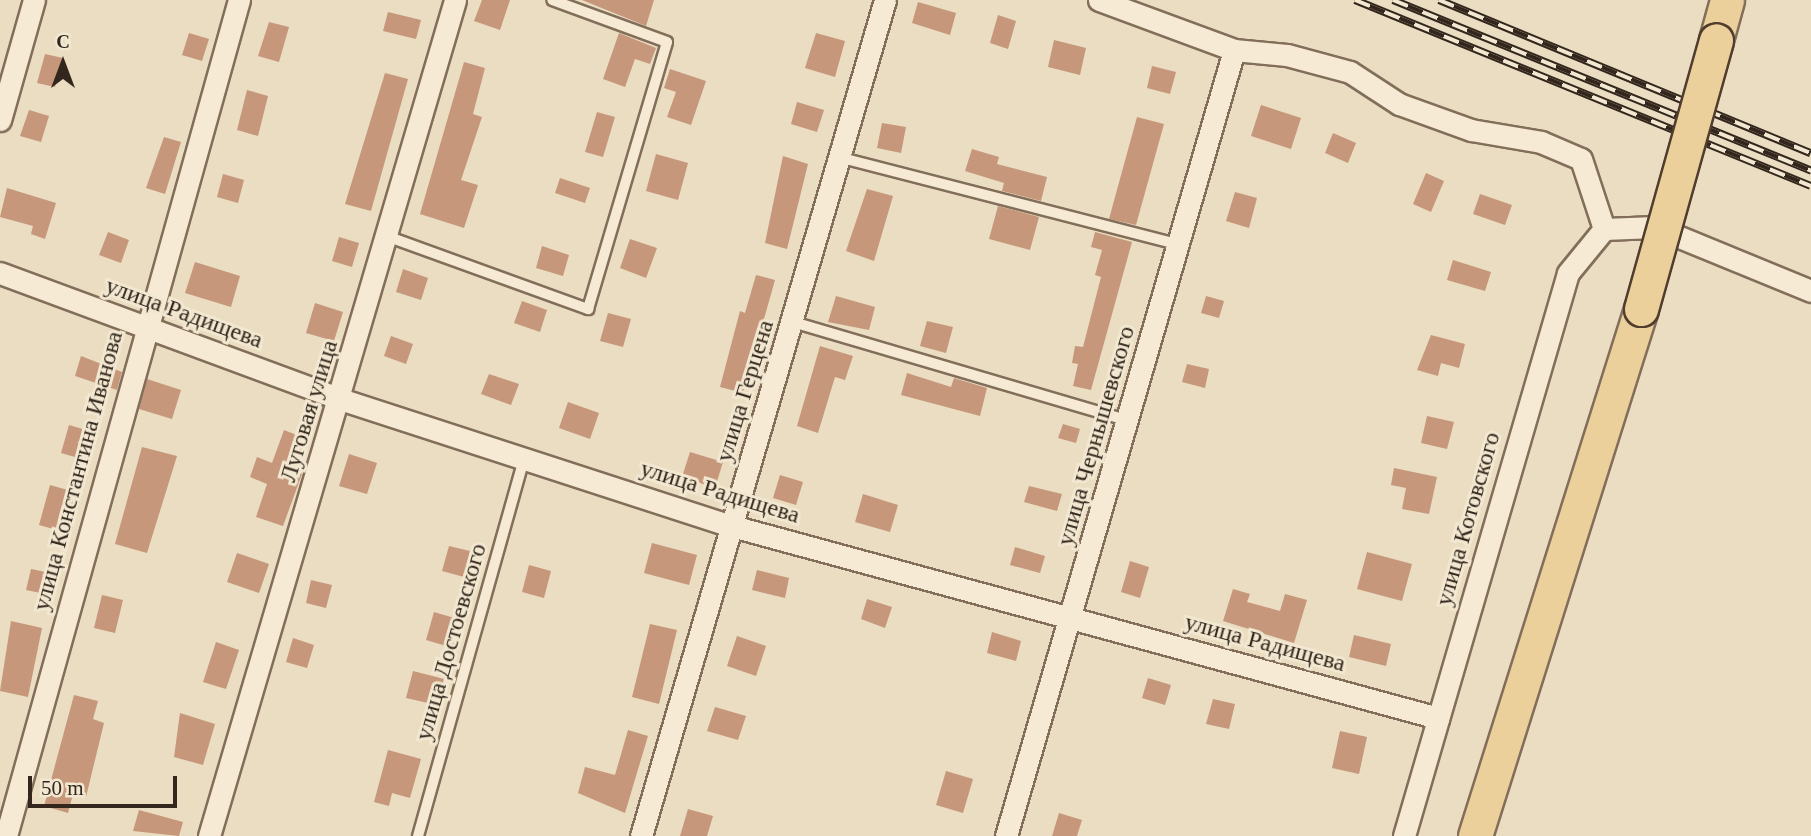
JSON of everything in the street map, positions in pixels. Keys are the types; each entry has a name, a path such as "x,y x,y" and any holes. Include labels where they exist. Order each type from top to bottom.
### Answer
{"main road":[{"path":"1475,836 1641,309 1727,0"}],"street":[{"path":"0,120 34,0"},
{"name":"улица Константина Иванова","path":"6,836 144,325 239,0"},
{"name":"Луговая улица","path":"209,836 389,237 456,0"},
{"name":"улица Герцена","path":"642,836 842,158 885,0"},
{"path":"1099,0 1234,50 1287,55 1350,72 1399,104 1471,130 1541,142 1581,159 1604,229 1655,227 1811,291"},
{"name":"улица Чернышевского","path":"1006,836 1072,617 1126,420 1180,245 1234,50"},
{"name":"улица Котовского","path":"1404,836 1568,273 1604,229"},
{"name":"улица Радищева","path":"0,273 340,399 732,526 1438,718"}],"lane":[{"path":"389,237 588,309 667,42 552,0"},
{"path":"842,158 1180,245"},
{"path":"793,322 1126,420"},
{"name":"улица Достоевского","path":"418,836 524,459"}],"building":[{"path":"482,0 510,0 500,30 474,21"},
{"path":"582,0 654,0 646,26"},
{"path":"918,2 956,13 950,35 912,23"},
{"path":"388,12 421,20 416,39 383,31"},
{"path":"998,15 1016,21 1008,49 990,43"},
{"path":"269,22 289,27 279,62 258,56"},
{"path":"189,33 209,39 202,61 182,55"},
{"path":"619,33 656,48 650,64 635,59 625,87 603,79"},
{"path":"816,33 845,41 835,77 805,68"},
{"path":"1054,40 1086,48 1080,75 1048,67"},
{"path":"45,54 63,58 55,87 37,83"},
{"path":"464,62 485,68 473,114 482,117 461,180 478,185 464,228 420,214"},
{"path":"1152,66 1176,72 1170,94 1147,88"},
{"path":"670,69 706,81 691,125 667,117 676,92 664,88"},
{"path":"385,73 408,79 371,211 345,204"},
{"path":"247,90 268,96 258,136 237,130"},
{"path":"797,102 824,110 817,132 791,124"},
{"path":"1261,105 1301,118 1291,149 1251,136"},
{"path":"29,110 49,116 41,142 20,136"},
{"path":"597,112 615,117 603,157 585,152"},
{"path":"1137,117 1164,124 1136,225 1109,219"},
{"path":"882,123 906,127 901,153 877,148"},
{"path":"1333,133 1356,143 1348,163 1325,153"},
{"path":"164,137 181,142 165,194 146,188"},
{"path":"972,149 999,157 997,164 1047,177 1041,201 1002,191 1004,183 965,171"},
{"path":"656,154 688,163 678,200 646,191"},
{"path":"783,156 808,164 787,249 765,243"},
{"path":"1426,173 1444,181 1431,212 1413,204"},
{"path":"223,174 244,180 238,203 217,197"},
{"path":"560,178 590,188 585,203 555,193"},
{"path":"7,188 56,203 45,239 31,234 33,226 0,217"},
{"path":"867,189 893,196 874,261 846,251"},
{"path":"1235,192 1257,198 1249,228 1226,221"},
{"path":"1480,194 1512,205 1505,225 1473,214"},
{"path":"998,206 1039,217 1030,250 989,239"},
{"path":"108,232 129,240 121,263 99,255"},
{"path":"1095,232 1132,242 1091,390 1073,386 1078,364 1072,363 1075,346 1083,347 1101,277 1095,275 1102,250 1091,247"},
{"path":"339,237 359,243 352,267 332,261"},
{"path":"630,239 657,248 646,278 620,268"},
{"path":"542,246 569,255 563,276 536,268"},
{"path":"1453,260 1491,272 1485,291 1447,280"},
{"path":"195,262 240,276 231,307 185,293"},
{"path":"403,269 428,278 421,300 396,292"},
{"path":"756,275 775,280 743,393 720,387 740,311 745,313"},
{"path":"836,296 875,307 869,330 828,322"},
{"path":"1206,296 1224,301 1219,318 1201,313"},
{"path":"522,301 547,310 540,332 514,323"},
{"path":"315,303 343,312 334,341 306,333"},
{"path":"608,313 631,319 623,347 600,341"},
{"path":"927,321 953,327 946,353 920,346"},
{"path":"1431,335 1465,344 1459,368 1441,363 1438,376 1417,370"},
{"path":"391,336 413,344 406,364 384,356"},
{"path":"820,346 853,356 845,380 835,377 818,433 797,426"},
{"path":"81,356 122,372 117,390 75,376"},
{"path":"1187,364 1209,369 1205,388 1182,382"},
{"path":"907,373 951,387 954,378 987,388 980,416 901,395"},
{"path":"489,374 519,384 511,405 481,394"},
{"path":"147,379 181,390 172,419 139,409"},
{"path":"568,402 599,413 590,439 559,428"},
{"path":"1427,416 1454,422 1447,449 1421,443"},
{"path":"1063,424 1080,429 1076,443 1058,438"},
{"path":"69,425 96,433 89,461 61,453"},
{"path":"284,430 307,439 295,471 302,474 283,526 256,517 267,484 250,477 257,457 272,463"},
{"path":"142,447 177,456 147,553 115,544"},
{"path":"690,452 723,462 715,488 682,477"},
{"path":"349,454 377,463 367,494 339,486"},
{"path":"1394,468 1437,477 1429,514 1402,509 1406,488 1391,485"},
{"path":"780,475 803,482 796,505 773,498"},
{"path":"50,485 82,494 71,534 39,525"},
{"path":"1029,486 1062,494 1057,511 1024,502"},
{"path":"863,494 898,505 890,532 855,522"},
{"path":"652,543 697,555 689,585 644,573"},
{"path":"449,546 470,551 464,577 442,571"},
{"path":"1015,547 1045,556 1040,573 1010,565"},
{"path":"1367,552 1412,564 1402,601 1357,589"},
{"path":"237,553 269,564 259,593 227,582"},
{"path":"1130,561 1149,567 1140,598 1121,592"},
{"path":"529,565 551,571 544,598 522,592"},
{"path":"31,569 55,574 50,595 26,590"},
{"path":"757,570 789,578 785,598 752,590"},
{"path":"311,580 332,585 326,608 306,603"},
{"path":"1233,589 1250,594 1247,602 1280,611 1285,594 1307,600 1294,643 1223,621"},
{"path":"102,595 123,600 115,633 94,628"},
{"path":"867,599 892,607 885,628 861,619"},
{"path":"434,612 461,620 453,648 426,640"},
{"path":"11,621 42,628 28,697 0,691"},
{"path":"650,624 677,630 659,704 632,697"},
{"path":"992,632 1021,641 1016,661 987,653"},
{"path":"1354,635 1391,644 1386,666 1349,657"},
{"path":"737,636 766,646 756,676 727,666"},
{"path":"293,638 314,645 307,668 286,662"},
{"path":"216,642 239,650 226,689 203,682"},
{"path":"413,671 444,679 437,705 406,698"},
{"path":"1148,678 1171,685 1165,705 1142,698"},
{"path":"74,695 98,701 93,719 104,723 86,797 73,794 68,813 44,806"},
{"path":"1213,699 1235,704 1229,729 1206,724"},
{"path":"715,707 746,716 738,740 707,731"},
{"path":"180,713 215,724 203,765 174,757"},
{"path":"628,730 648,736 625,813 578,793 585,767 615,775"},
{"path":"1340,731 1367,737 1359,774 1332,768"},
{"path":"388,750 421,759 410,798 392,793 389,806 374,802"},
{"path":"946,771 973,779 963,813 936,805"},
{"path":"688,809 713,816 707,836 680,836"},
{"path":"139,810 183,822 179,836 133,831"},
{"path":"1059,813 1082,820 1077,836 1052,836"}],"railway":[{"path":"1355,0 1811,186"},
{"path":"1393,0 1811,171"},
{"path":"1439,0 1811,153"}]}
